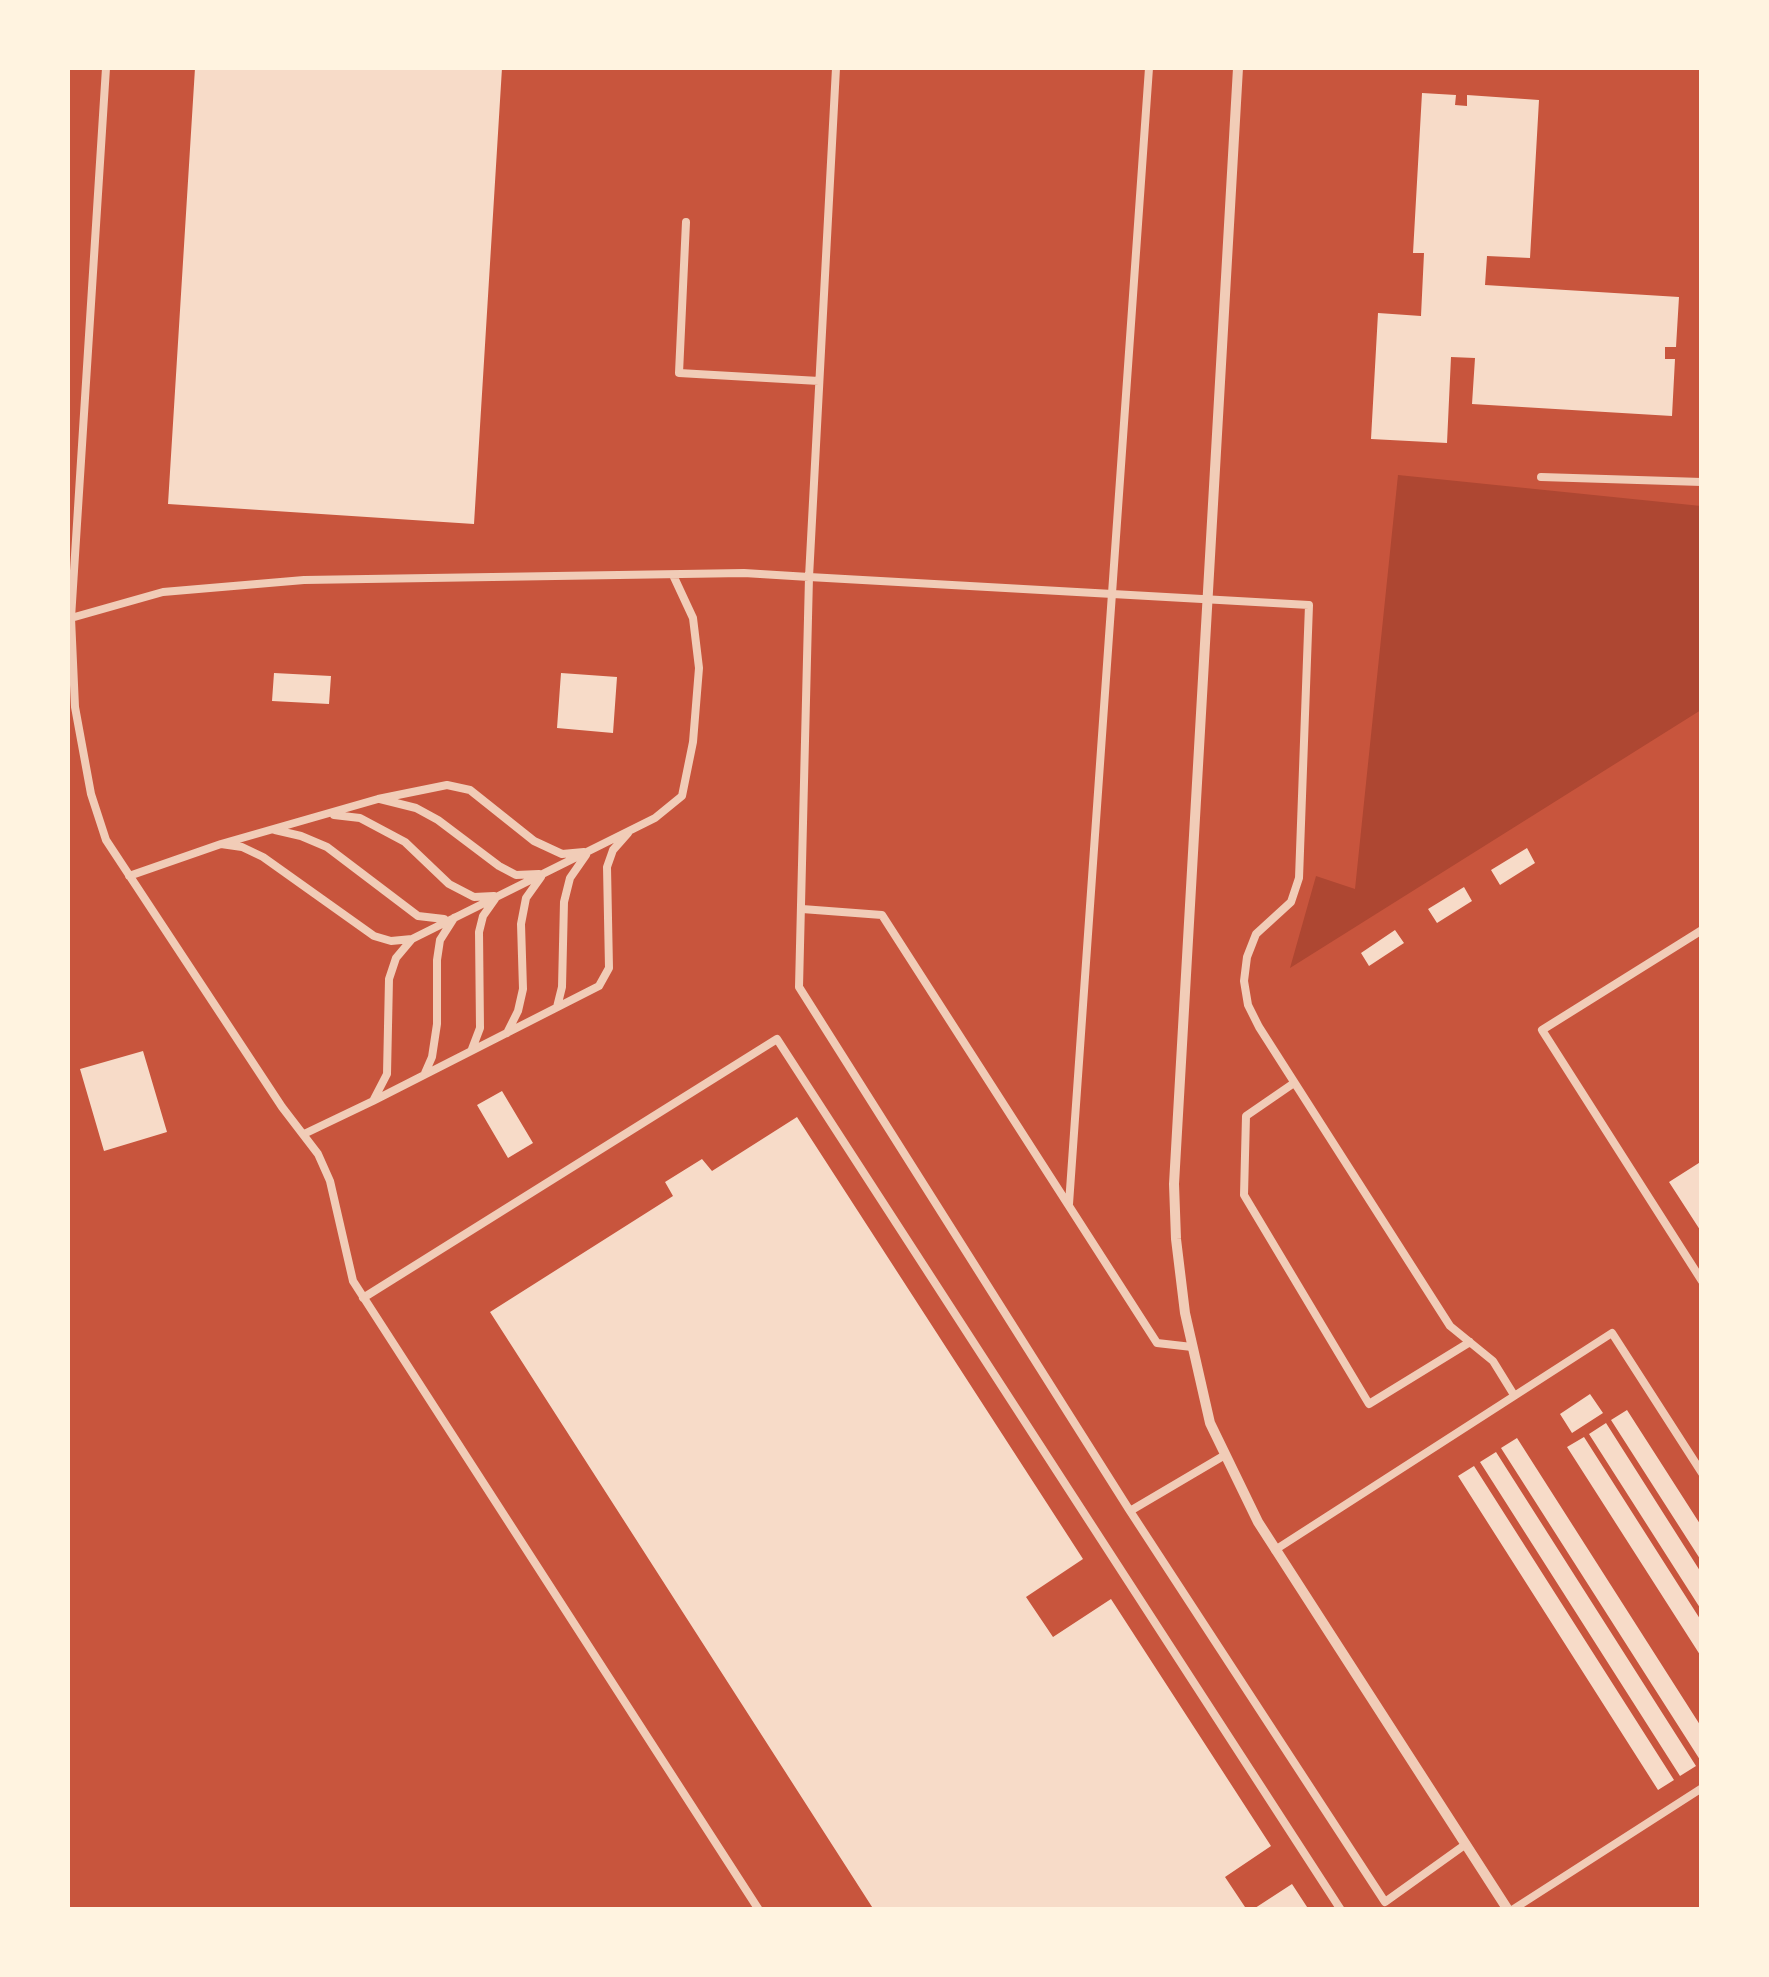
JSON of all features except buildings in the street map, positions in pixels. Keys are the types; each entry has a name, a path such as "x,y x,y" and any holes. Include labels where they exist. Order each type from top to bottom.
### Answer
{"street":[{"path":"1238,68 1174,1184 1176,1239 1192,1348 1210,1423 1275,1550 1510,1910"}],"lane":[{"path":"106,68 71,618 75,706 90,794 106,840 318,1154 330,1181 352,1282 759,1910"},
{"path":"836,68 809,577 800,987 1130,1511 1387,1906 1466,1844"},
{"path":"1069,1204 1149,68"},
{"path":"686,222 678,373 819,381"},
{"path":"1542,478 1702,482"},
{"path":"71,618 163,592 304,580 744,573 1309,606 1299,878 1291,902 1256,934 1247,957 1244,981 1254,1016 1294,1083 1450,1326 1493,1361 1514,1396"},
{"path":"221,844 242,847 263,858 374,936 391,941 412,939 655,818 682,796 699,668 693,618 673,575"},
{"path":"130,876 316,816 447,785 470,790 534,841 562,854 588,852"},
{"path":"378,799 427,814 516,875 544,873"},
{"path":"316,816 339,814 360,818 406,842 450,884 474,898 498,896"},
{"path":"272,830 302,836 327,847 418,916 454,918"},
{"path":"304,1134 599,986 609,968 607,867 613,850 631,830"},
{"path":"556,1007 562,986 564,902 570,878 588,852"},
{"path":"506,1033 523,989 521,924 526,898 544,873"},
{"path":"472,1050 480,1028 478,932 483,916 498,896"},
{"path":"802,909 882,915 1157,1342 1192,1348"},
{"path":"424,1074 432,1057 437,1024 440,940 454,918"},
{"path":"1702,930 1542,1030 1702,1281"},
{"path":"373,1101 387,1074 389,979 396,958 412,939"},
{"path":"363,1298 777,1039 1341,1910"},
{"path":"1294,1083 1246,1116 1244,1196 1369,1404 1470,1342"},
{"path":"1275,1550 1612,1333 1702,1473"},
{"path":"1130,1511 1225,1454"},
{"path":"1510,1910 1702,1788"}],"shaded area":[{"path":"1398,475 1701,506 1701,710 1290,968 1316,876 1355,889"}]}
